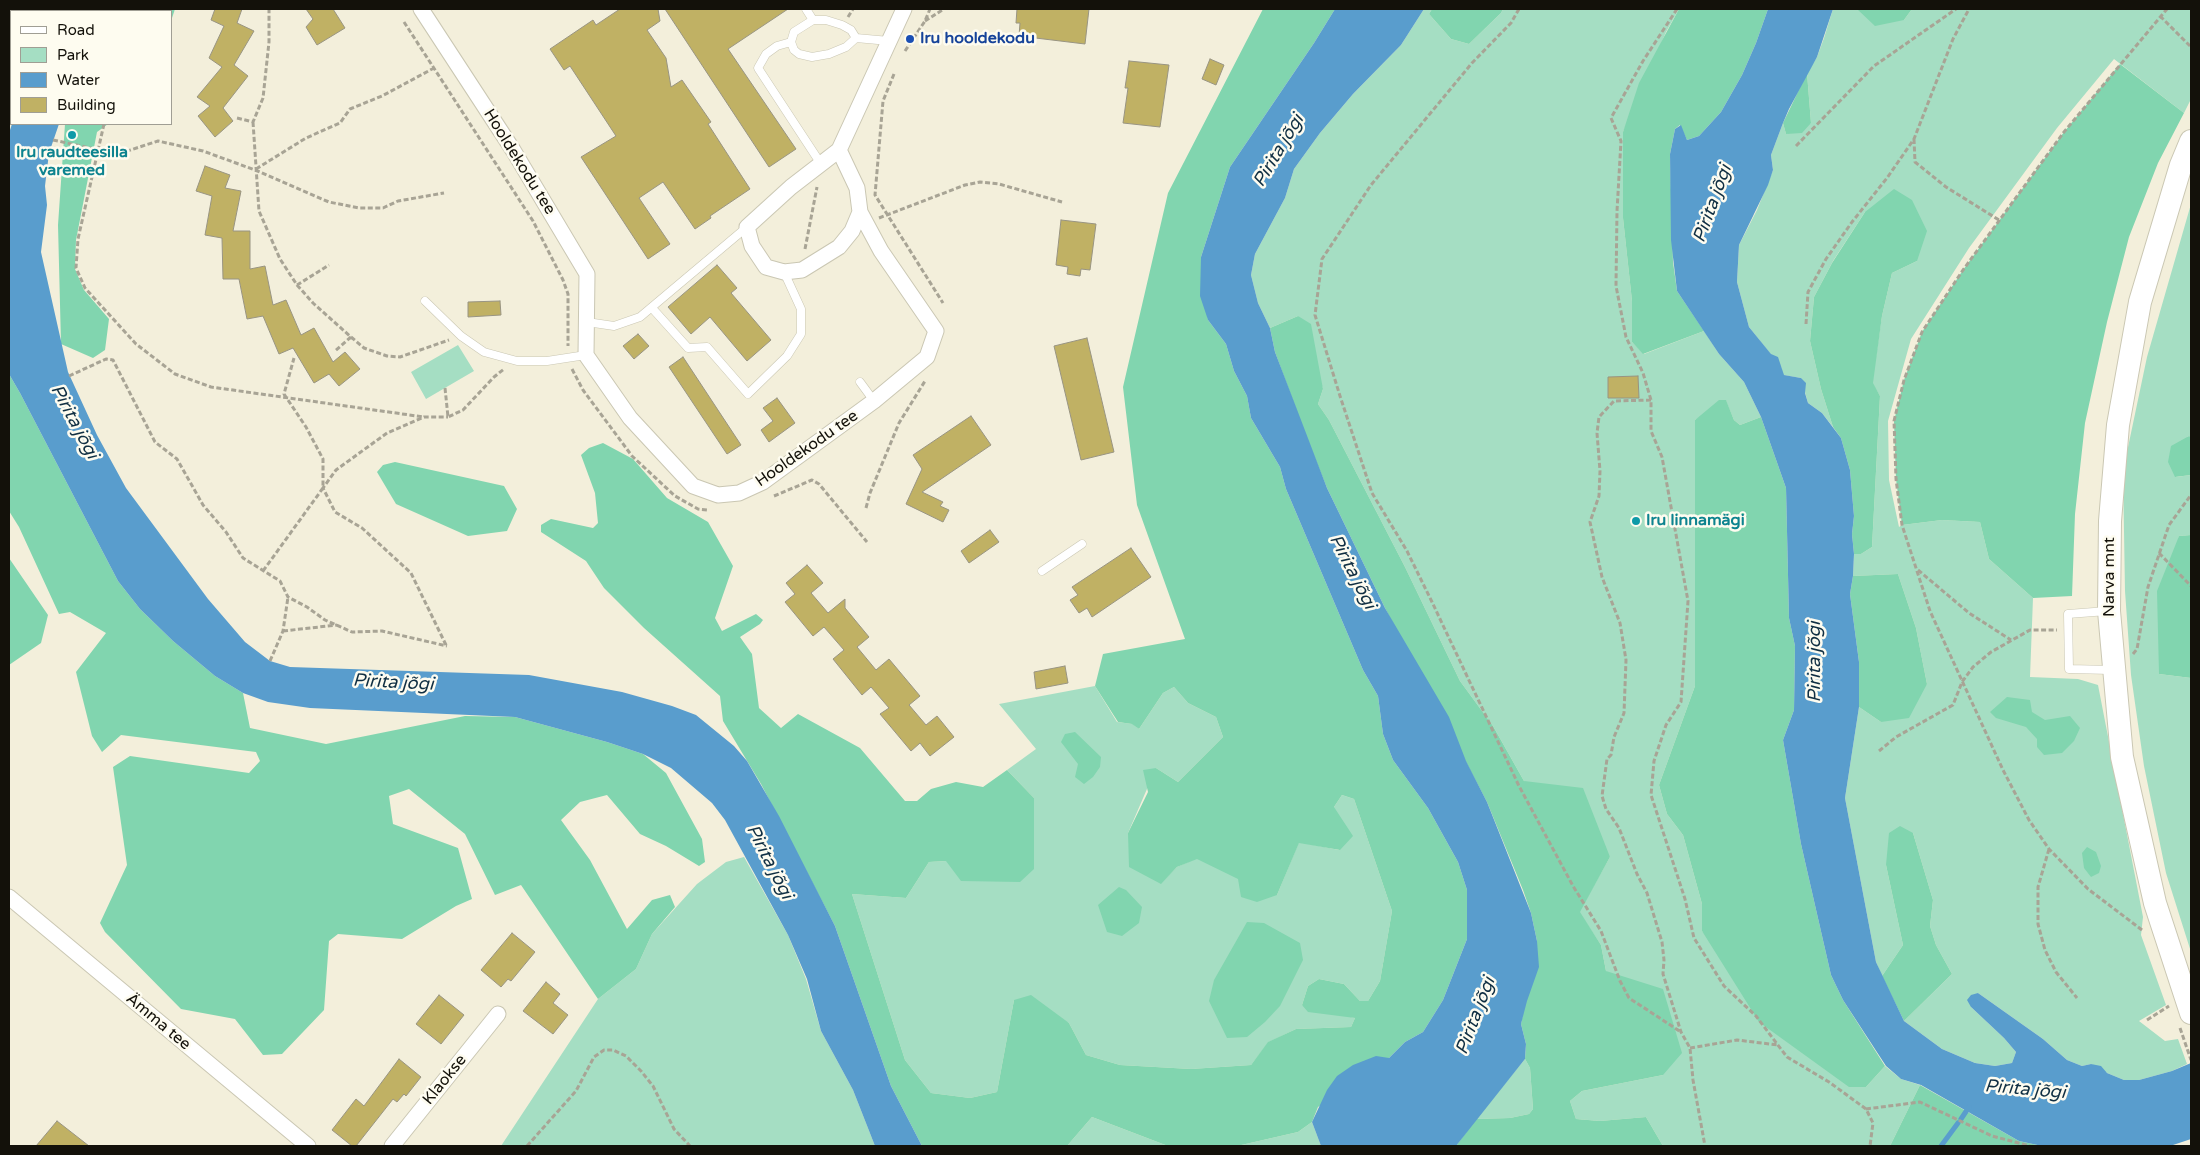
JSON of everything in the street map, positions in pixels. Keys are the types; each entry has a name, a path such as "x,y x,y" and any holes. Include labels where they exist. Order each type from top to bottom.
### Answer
{"main road":[{"name":"Narva mnt","path":"2180,1010 2122,757 2108,611 2110,521 2118,425 2140,302 2181,165 2191,142"}],"street":[{"name":"Hooldekodu tee","path":"421,9 513,150 587,274 586,355 630,418 693,486 718,495 740,493 763,482 874,402 927,357 936,331 882,251 860,212 857,188 839,150"},
{"path":"860,212 852,230 839,246 802,270 784,272 766,266 752,246 747,227 760,213 791,187 839,150 904,9"},
{"name":"Ämma tee","path":"9,897 308,1146"},
{"name":"Klaokse","path":"392,1146 498,1014"}],"lane":[{"path":"806,9 813,20"},
{"path":"856,38 851,30 842,25 826,20 813,20 794,32 791,42 794,50 799,54 812,57 829,54 846,46 856,38 889,41"},
{"path":"791,42 777,46 766,54 758,68 821,164"},
{"path":"587,322 614,326 640,317 747,227"},
{"path":"652,308 688,348 707,346 748,394 787,356 801,334 801,309 784,272"},
{"path":"424,301 461,336 484,352 518,361 547,361 586,355"},
{"path":"860,382 874,402"},
{"path":"1042,571 1082,544"},
{"path":"2108,611 2068,614 2069,669 2113,670"}],"path":[{"path":"269,9 269,42 263,98 253,122 255,170 259,211 280,259 312,303 364,348 387,356 400,357 461,336"},
{"path":"902,55 910,40 925,21 930,9"},
{"path":"925,21 944,9"},
{"path":"1519,9 1511,24 1472,63 1371,185 1322,259 1315,315 1372,493 1424,585 1519,786 1573,886 1601,931 1620,981 1629,998 1681,1032"},
{"path":"1677,9 1643,61 1611,118 1621,141 1617,211 1616,286 1626,337 1643,373 1651,400 1651,431 1662,457 1688,601 1680,702 1666,725 1654,761 1651,795 1685,899 1694,938 1724,986 1756,1016 1787,1057 1829,1082 1866,1109 1874,1123 1870,1146"},
{"path":"1796,146 1874,66 1956,9"},
{"path":"1806,324 1808,292 1826,259 1914,139 1953,39 1969,9"},
{"path":"2145,932 2088,889 2049,849 2029,820 2003,770 1930,611 1902,525 1896,479 1894,421 1904,380 1922,332 1963,270 2064,132 2167,9"},
{"path":"2160,16 2191,47"},
{"path":"255,170 306,138 340,123 350,109 382,96 434,68"},
{"path":"895,70 883,102 875,195 943,303"},
{"path":"237,118 253,122"},
{"path":"104,125 78,239 76,268 85,288 136,344 175,374 211,387 424,417 448,417 463,410 494,377 518,361"},
{"path":"1914,139 1915,162 1946,187 1999,220"},
{"path":"53,140 118,154 158,141 203,151 255,170 329,202 359,208 383,208 398,201 444,193"},
{"path":"802,270 821,164"},
{"path":"860,212 879,218 980,182 999,184 1062,202"},
{"path":"298,285 329,265"},
{"path":"336,351 351,337"},
{"path":"70,376 106,359 113,360 155,442 177,459 203,505 226,532 242,558 280,581 288,597 352,632 382,631 447,646 411,573 362,528 335,512 323,488 323,459 306,427 284,394 294,358"},
{"path":"866,508 870,493 899,423 925,381"},
{"path":"445,388 448,417"},
{"path":"1651,400 1614,401 1599,417 1597,433 1600,471 1599,496 1590,522 1602,577 1620,623 1626,660 1624,713 1607,759 1602,796 1606,809 1619,828 1647,894 1662,942 1663,974 1681,1032 1690,1048 1693,1080 1705,1146"},
{"path":"262,571 336,470 388,433 424,417"},
{"path":"2113,670 2138,649 2148,587 2168,524 2191,495"},
{"path":"2159,553 2191,586"},
{"path":"1917,569 1969,613 2011,640"},
{"path":"270,661 283,631 288,597"},
{"path":"283,631 338,625"},
{"path":"1879,751 1896,736 1953,705 1962,682 1979,662 2011,640 2030,630 2068,630"},
{"path":"2049,849 2038,887 2038,924 2045,950 2056,972 2077,998"},
{"path":"2147,1020 2180,1010 2191,1060"},
{"path":"1690,1048 1738,1040 1778,1045"},
{"path":"527,1146 576,1091 594,1057 604,1050 613,1050 626,1056 641,1071 654,1086 671,1124 690,1146"},
{"path":"1866,1109 1920,1102 1992,1136 2030,1146"}],"green space":[{"path":"175,9 172,18 172,10 72,10"},
{"path":"1263,9 1335,9 1230,167 1201,257 1208,320 1226,344 1234,371 1247,396 1251,418 1280,467 1286,489 1363,670 1378,696 1383,734 1393,760 1428,808 1458,862 1467,890 1467,939 1443,1000 1423,1032 1405,1042 1389,1058 1318,1107 1312,1122 1298,1132 1237,1146 1168,1146 1092,1117 1067,1146 922,1146 891,1086 835,926 761,784 723,721 720,696 644,628 604,588 586,561 541,532 541,525 551,519 593,528 598,523 595,493 581,455 589,448 603,443 633,459 667,498 708,522 733,566 715,618 722,631 756,614 763,620 740,637 752,654 759,708 781,728 798,714 860,748 905,801 917,801 931,789 956,782 983,787 1007,770 1034,798 1034,869 1020,882 961,881 946,861 929,862 906,898 852,894 905,1060 931,1093 970,1098 997,1092 1014,1000 1031,995 1069,1023 1086,1055 1120,1065 1191,1069 1251,1065 1268,1042 1296,1029 1351,1027 1355,1018 1308,1012 1302,1005 1308,986 1319,979 1344,984 1360,1001 1368,1001 1380,981 1392,911 1354,799 1342,795 1334,807 1353,836 1340,850 1299,843 1277,895 1257,902 1241,897 1238,879 1197,859 1177,867 1161,884 1129,867 1128,833 1148,792 1143,770 1156,768 1178,782 1223,737 1216,717 1188,703 1174,687 1163,693 1139,729 1132,724 1118,722 1095,686 1103,654 1185,639 1137,505 1123,387 1168,193"},
{"path":"1424,9 1432,9 1429,14 1451,39 1469,44 1503,9 1679,9 1666,32 1623,132 1623,218 1632,301 1632,342 1644,354 1704,331 1719,354 1744,382 1761,417 1740,425 1734,420 1726,401 1695,420 1695,686 1659,785 1667,814 1683,835 1702,904 1702,931 1866,1087 1885,1066 1901,1079 1920,1085 1890,1146 1663,1146 1646,1117 1600,1121 1576,1119 1570,1101 1582,1091 1663,1075 1606,971 1601,945 1579,912 1610,857 1524,781 1493,726 1460,681 1405,567 1329,420 1318,404 1323,389 1298,316 1270,328 1258,303 1251,275 1255,254 1285,198 1294,169 1320,133 1353,94 1401,45"},
{"path":"1432,9 1503,9 1469,44 1451,39 1429,14"},
{"path":"1679,9 1768,9 1742,75 1721,112 1699,136 1687,140 1680,125 1675,129 1670,154 1673,262 1677,291 1704,331 1643,354 1632,342 1632,301 1623,218 1623,132 1639,83"},
{"path":"1833,9 1857,9 1904,20 1912,9 2191,9 2191,99 2184,113 2114,59 2057,128 1969,248 1911,339 1888,421 1889,480 1899,527 1942,520 1980,522 1989,559 2033,598 2030,677 2078,679 2098,685 2143,917 2141,935 2166,1005 2139,1021 2165,1041 2178,1039 2187,1064 2172,1071 2139,1080 2124,1080 2091,1064 2082,1066 2067,1060 2043,1039 1978,993 1971,1007 2016,1052 2012,1063 1995,1066 1975,1063 1942,1049 1904,1021 1952,974 1936,945 1930,926 1933,900 1913,833 1886,865 1903,945 1882,976 1876,962 1845,798 1859,707 1881,722 1927,684 1916,628 1898,574 1853,576 1854,554 1861,554 1872,547 1880,396 1872,383 1882,316 1892,273 1917,261 1865,212 1833,261 1814,297 1810,341 1821,389 1833,427 1822,413 1808,403 1801,378 1783,375 1781,367 1749,327 1737,282 1739,245 1757,210 1773,170 1771,155 1783,123 1786,134 1811,123 1807,73 1817,57"},
{"path":"1857,9 1912,9 1904,20 1875,26"},
{"path":"2120,64 2184,113 2158,163 2129,237 2107,322 2085,423 2075,514 2072,596 2033,598 1989,559 1980,522 1942,520 1902,525 1896,479 1894,421 1904,380 1922,332 1963,270 2064,132"},
{"path":"1807,73 1811,123 1802,133 1786,134 1783,123"},
{"path":"65,125 107,125 97,132 76,240 75,269 84,290 109,319 105,350 93,358 61,344 58,225"},
{"path":"1894,189 1912,200 1927,231 1917,261 1892,273 1882,316 1873,383 1880,396 1872,547 1861,554 1854,554 1852,534 1854,516 1850,470 1841,438 1833,427 1821,389 1810,341 1814,297 1832,263 1865,212"},
{"path":"2191,204 2191,438 2188,436 2176,477 2191,475 2191,535 2179,536 2159,674 2191,678 2191,952 2166,873 2144,766 2131,675 2125,591 2123,471 2147,357"},
{"path":"1298,316 1311,324 1323,389 1318,404 1329,420 1405,567 1460,681 1493,726 1524,781 1583,788 1610,857 1580,912 1601,945 1606,971 1663,989 1682,1053 1663,1075 1582,1091 1570,1101 1576,1119 1600,1121 1646,1117 1663,1146 1456,1146 1476,1119 1510,1118 1529,1114 1533,1109 1530,1068 1525,1059 1526,1044 1521,1024 1537,941 1531,913 1523,890 1487,802 1385,608 1327,488 1306,436 1275,352 1270,328"},
{"path":"458,345 474,371 426,399 411,372"},
{"path":"9,374 118,581 140,609 173,641 215,676 243,693 250,728 326,744 465,716 515,717 607,742 643,754 666,773 702,839 705,862 699,866 666,846 640,834 607,795 580,802 561,820 590,860 627,929 652,900 670,895 675,907 652,934 636,969 598,999 521,885 495,895 465,834 409,789 389,796 393,824 458,848 472,899 456,906 402,939 338,934 329,941 324,1010 282,1054 263,1055 235,1019 181,1009 105,932 100,923 127,865 113,767 130,756 249,773 260,761 256,752 121,735 102,752 92,736 76,672 106,633 70,612 59,614 19,527 9,511"},
{"path":"1719,400 1726,400 1734,420 1740,425 1761,417 1786,488 1789,618 1795,646 1794,710 1783,740 1801,844 1831,975 1843,1000 1885,1066 1866,1087 1849,1087 1759,1022 1702,931 1702,904 1683,835 1667,814 1659,785 1695,686 1695,420"},
{"path":"2189,436 2191,438 2191,475 2175,477 2168,462 2171,446"},
{"path":"395,462 504,486 517,509 507,531 468,536 396,504 377,472 383,465"},
{"path":"2191,535 2191,678 2159,674 2157,591 2179,536"},
{"path":"9,558 48,615 41,643 9,665"},
{"path":"1898,574 1916,628 1927,684 1909,718 1881,722 1859,707 1859,662 1850,594 1853,576"},
{"path":"1095,686 1117,722 1133,724 1139,729 1163,693 1174,687 1188,703 1216,717 1223,737 1178,782 1156,768 1128,833 1161,883 1177,867 1197,858 1277,895 1299,842 1339,850 1334,807 1342,795 1354,799 1392,911 1380,981 1368,1001 1360,1001 1344,984 1319,979 1308,986 1302,1005 1355,1018 1351,1027 1296,1029 1269,1042 1251,1065 1191,1069 1120,1065 1086,1055 1069,1023 1014,1000 997,1092 970,1098 931,1093 905,1060 852,894 906,898 929,862 946,861 1034,798 1007,770 1036,749 999,704"},
{"path":"2007,697 2030,700 2032,712 2045,720 2070,716 2080,728 2074,741 2062,753 2044,755 2037,747 2037,739 2026,727 1996,718 1990,712"},
{"path":"1075,732 1101,757 1100,767 1093,777 1084,784 1075,777 1078,764 1061,742 1065,734"},
{"path":"1900,826 1913,833 1933,900 1930,926 1936,945 1952,974 1904,1021 1882,976 1903,945 1886,865 1889,833"},
{"path":"2087,847 2096,852 2101,866 2099,873 2091,877 2084,868 2082,853"},
{"path":"744,857 788,935 806,979 821,1031 853,1090 875,1146 501,1146 598,999 636,969 652,934 697,884 726,862"},
{"path":"1119,887 1126,890 1142,907 1139,923 1122,936 1107,932 1098,905"},
{"path":"1247,922 1264,923 1300,943 1303,960 1280,1006 1265,1022 1247,1037 1227,1038 1209,1001 1214,980"},
{"path":"1525,1059 1530,1068 1533,1109 1529,1114 1510,1118 1476,1119"},
{"path":"1920,1085 2019,1141 2042,1146 1890,1146"},
{"path":"1092,1117 1168,1146 1067,1146"},
{"path":"1312,1122 1321,1146 1237,1146 1298,1132"}],"water":[{"name":"Pirita jõgi","path":"1335,9 1424,9 1401,45 1353,94 1320,133 1294,169 1285,198 1255,254 1251,275 1258,303 1270,328 1275,352 1327,488 1385,608 1449,717 1466,761 1487,802 1531,913 1537,941 1539,967 1521,1024 1526,1044 1525,1059 1456,1146 1321,1146 1312,1122 1327,1090 1337,1076 1353,1065 1376,1056 1389,1058 1405,1042 1423,1032 1443,1000 1467,939 1467,890 1458,862 1428,808 1393,760 1383,734 1378,696 1363,670 1286,489 1280,467 1251,418 1247,396 1234,371 1226,344 1208,320 1200,296 1201,257 1230,167"},
{"name":"Pirita jõgi","path":"1768,9 1833,9 1817,57 1789,109 1771,155 1773,170 1768,185 1739,245 1737,282 1749,327 1771,354 1778,357 1784,375 1801,378 1806,383 1805,393 1808,403 1822,413 1841,438 1850,470 1854,516 1852,534 1854,554 1850,594 1859,662 1859,707 1845,798 1876,962 1904,1021 1942,1049 1975,1063 1995,1066 2012,1063 2016,1052 1971,1007 1967,1000 1971,995 1978,993 2043,1039 2067,1060 2082,1066 2091,1064 2101,1066 2107,1073 2124,1080 2139,1080 2172,1071 2191,1063 2191,1139 2170,1146 2042,1146 2019,1141 1921,1085 1901,1079 1886,1066 1843,1000 1831,975 1801,844 1783,740 1794,710 1795,646 1789,618 1786,488 1761,417 1744,382 1719,354 1677,291 1671,240 1670,154 1675,129 1681,125 1687,140 1699,136 1721,112 1742,75"},
{"name":"Pirita jõgi","path":"12,125 59,125 49,153 45,186 47,205 41,252 68,372 97,435 126,488 208,599 245,642 270,661 290,667 529,675 622,692 696,715 734,746 747,761 779,816 835,926 891,1086 922,1146 875,1146 853,1090 821,1031 807,979 788,935 725,820 712,803 671,768 643,754 607,742 515,717 310,708 268,702 243,693 215,676 173,641 140,609 118,581 9,374 9,133"}],"building":[{"path":"215,9 242,9 237,23 254,31 234,65 248,76 223,108 233,121 215,137 198,116 210,106 197,97 222,67 209,58 224,26 211,20"},
{"path":"306,9 333,9 345,28 317,45 306,27 313,19"},
{"path":"620,9 658,9 660,21 647,30 666,58 671,87 682,80 711,122 708,124 750,189 710,216 711,218 695,229 663,182 639,198 670,244 648,259 581,157 616,136 570,66 564,70 550,49 593,20 596,25"},
{"path":"665,9 788,9 728,49 796,149 769,167"},
{"path":"1017,9 1089,9 1085,44 1019,36 1020,23 1016,23"},
{"path":"1210,59 1224,65 1216,85 1202,79"},
{"path":"1129,61 1169,65 1160,127 1123,123 1128,88 1125,88"},
{"path":"205,166 230,175 225,188 241,191 233,231 250,231 250,269 265,266 273,305 286,300 301,335 314,328 333,362 345,352 360,369 339,386 329,374 314,383 293,348 279,354 263,316 247,319 239,279 223,279 222,238 205,235 212,196 196,191"},
{"path":"1061,220 1096,224 1090,270 1081,269 1080,276 1067,274 1068,267 1056,265"},
{"path":"717,265 737,288 731,293 771,340 747,361 710,317 691,334 668,307"},
{"path":"500,301 501,315 468,317 468,302"},
{"path":"638,334 649,346 634,359 623,346"},
{"path":"1087,338 1114,452 1081,460 1054,346"},
{"path":"683,357 741,445 727,454 669,367"},
{"path":"1638,376 1639,398 1608,398 1608,377"},
{"path":"777,398 795,423 769,442 761,430 773,421 763,408"},
{"path":"971,416 991,445 922,492 943,502 940,506 949,510 943,522 906,504 922,469 913,455"},
{"path":"990,530 999,542 969,563 961,551"},
{"path":"1131,548 1151,577 1092,617 1087,608 1079,613 1070,600 1078,595 1072,587"},
{"path":"807,565 823,583 811,593 828,613 845,599 845,608 869,637 857,647 876,670 889,659 920,696 909,705 926,725 937,716 954,737 930,756 920,743 911,751 880,714 889,708 871,687 862,695 833,659 844,650 824,627 813,636 785,602 795,594 786,583"},
{"path":"1065,666 1068,683 1036,689 1034,672"},
{"path":"512,933 535,952 511,981 508,979 501,987 481,970"},
{"path":"546,982 560,994 553,1003 568,1015 553,1034 523,1011"},
{"path":"439,995 464,1015 441,1044 416,1024"},
{"path":"399,1059 421,1077 406,1096 404,1094 397,1102 393,1099 356,1146 352,1146 332,1130 356,1099 364,1106"},
{"path":"57,1121 89,1146 36,1146"}],"waterway":[{"path":"1961,1119 1969,1107"},
{"path":"1941,1146 1958,1123"}],"place":[{"name":"Iru hooldekodu","path":"910,39"},
{"name":"Iru raudteesilla varemed","path":"72,135"},
{"name":"Iru linnamägi","path":"1636,521"}]}
